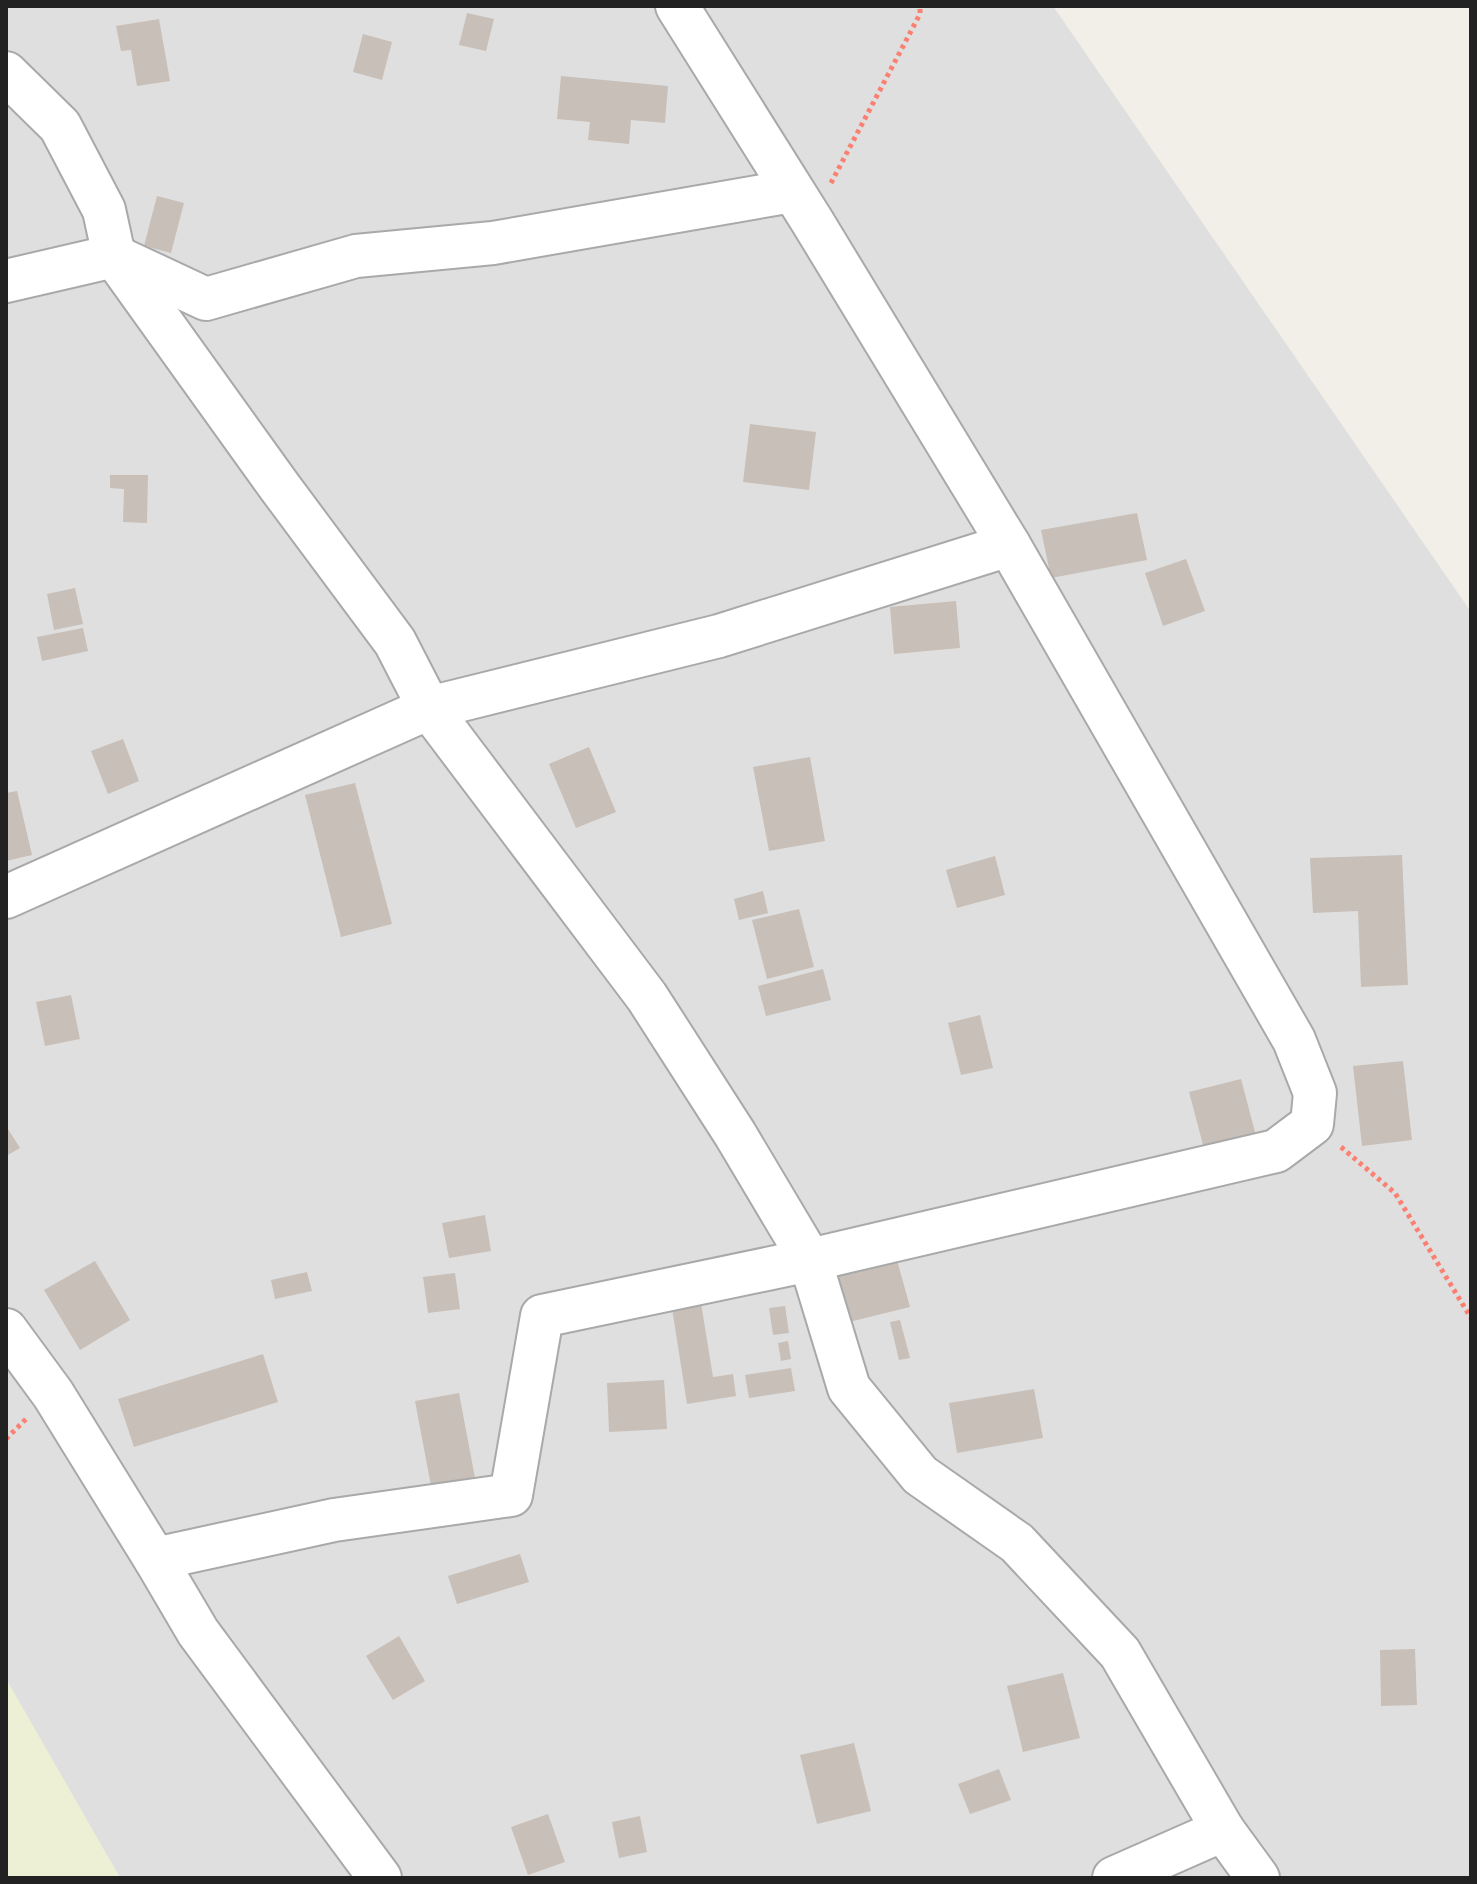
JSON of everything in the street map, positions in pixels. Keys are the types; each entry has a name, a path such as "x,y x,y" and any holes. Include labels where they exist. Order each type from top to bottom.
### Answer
{"street":[{"path":"155,1559 334,1520 511,1495 542,1316 810,1260 1276,1151 1312,1124 1315,1093 1294,1040 1009,545 677,6"},
{"path":"6,73 60,126 104,210 114,256 395,642 429,708 647,997 735,1134 810,1260 849,1388 920,1475 1017,1543 1120,1653 1223,1830 1258,1878"},
{"path":"6,281 114,256 206,299 356,256 802,206"},
{"path":"6,897 429,708 719,636 1009,545"},
{"path":"6,1330 53,1394 198,1632 380,1878"},
{"path":"1114,1878 1223,1830"}],"path":[{"path":"802,206 920,14 920,6"},
{"path":"1312,1124 1395,1193 1471,1318"}],"shaded area":[{"path":"6,6 1053,6 1471,612 1471,1878 120,1878 6,1679"}],"green space":[{"path":"6,1679 120,1878 6,1878"}],"building":[{"path":"467,13 494,19 486,51 459,45"},
{"path":"159,19 170,81 137,86 131,50 121,51 116,26"},
{"path":"363,34 392,42 382,80 353,72"},
{"path":"561,76 668,86 665,123 631,120 629,144 588,140 590,122 557,119"},
{"path":"157,196 184,203 171,253 144,246"},
{"path":"750,424 816,432 809,490 743,482"},
{"path":"110,475 148,475 147,523 123,522 124,489 110,488"},
{"path":"1137,513 1147,560 1051,578 1041,530"},
{"path":"1186,559 1205,611 1163,626 1145,573"},
{"path":"75,588 83,624 54,630 47,594"},
{"path":"956,601 960,648 894,654 890,607"},
{"path":"83,628 88,651 42,661 37,637"},
{"path":"123,739 139,781 108,794 91,751"},
{"path":"589,747 616,812 576,828 549,764"},
{"path":"810,757 825,841 769,851 753,767"},
{"path":"355,783 392,924 341,937 305,795"},
{"path":"17,791 32,855 6,861 6,793"},
{"path":"1402,855 1408,985 1361,987 1358,911 1313,913 1310,858"},
{"path":"995,856 1005,895 957,908 946,870"},
{"path":"763,891 768,913 739,920 734,899"},
{"path":"799,909 814,967 767,979 752,920"},
{"path":"823,969 831,1000 766,1016 758,986"},
{"path":"71,995 80,1039 45,1046 36,1002"},
{"path":"980,1015 993,1068 961,1075 948,1023"},
{"path":"1403,1061 1412,1140 1362,1146 1353,1066"},
{"path":"1241,1079 1259,1147 1207,1160 1189,1092"},
{"path":"6,1126 20,1148 6,1156"},
{"path":"485,1215 491,1251 449,1258 442,1223"},
{"path":"897,1260 910,1307 849,1322 838,1275"},
{"path":"95,1261 130,1320 80,1350 44,1290"},
{"path":"307,1272 312,1291 275,1299 271,1280"},
{"path":"455,1273 460,1309 428,1313 423,1277"},
{"path":"701,1303 713,1377 733,1374 736,1396 687,1404 672,1308"},
{"path":"785,1306 789,1333 773,1335 769,1308"},
{"path":"900,1320 910,1358 899,1360 890,1322"},
{"path":"788,1341 791,1359 781,1361 778,1343"},
{"path":"263,1354 278,1402 134,1447 118,1399"},
{"path":"791,1368 795,1391 749,1398 745,1375"},
{"path":"664,1380 667,1429 609,1432 607,1383"},
{"path":"1034,1389 1043,1438 957,1453 949,1403"},
{"path":"459,1393 475,1478 431,1486 415,1401"},
{"path":"520,1554 529,1582 457,1604 448,1576"},
{"path":"399,1636 425,1681 393,1700 366,1656"},
{"path":"1415,1649 1417,1705 1381,1706 1380,1650"},
{"path":"1063,1673 1080,1738 1023,1752 1007,1686"},
{"path":"854,1743 871,1811 817,1824 800,1755"},
{"path":"999,1769 1011,1800 970,1814 958,1784"},
{"path":"548,1814 565,1862 528,1875 511,1827"},
{"path":"640,1816 647,1852 619,1858 612,1822"}]}
